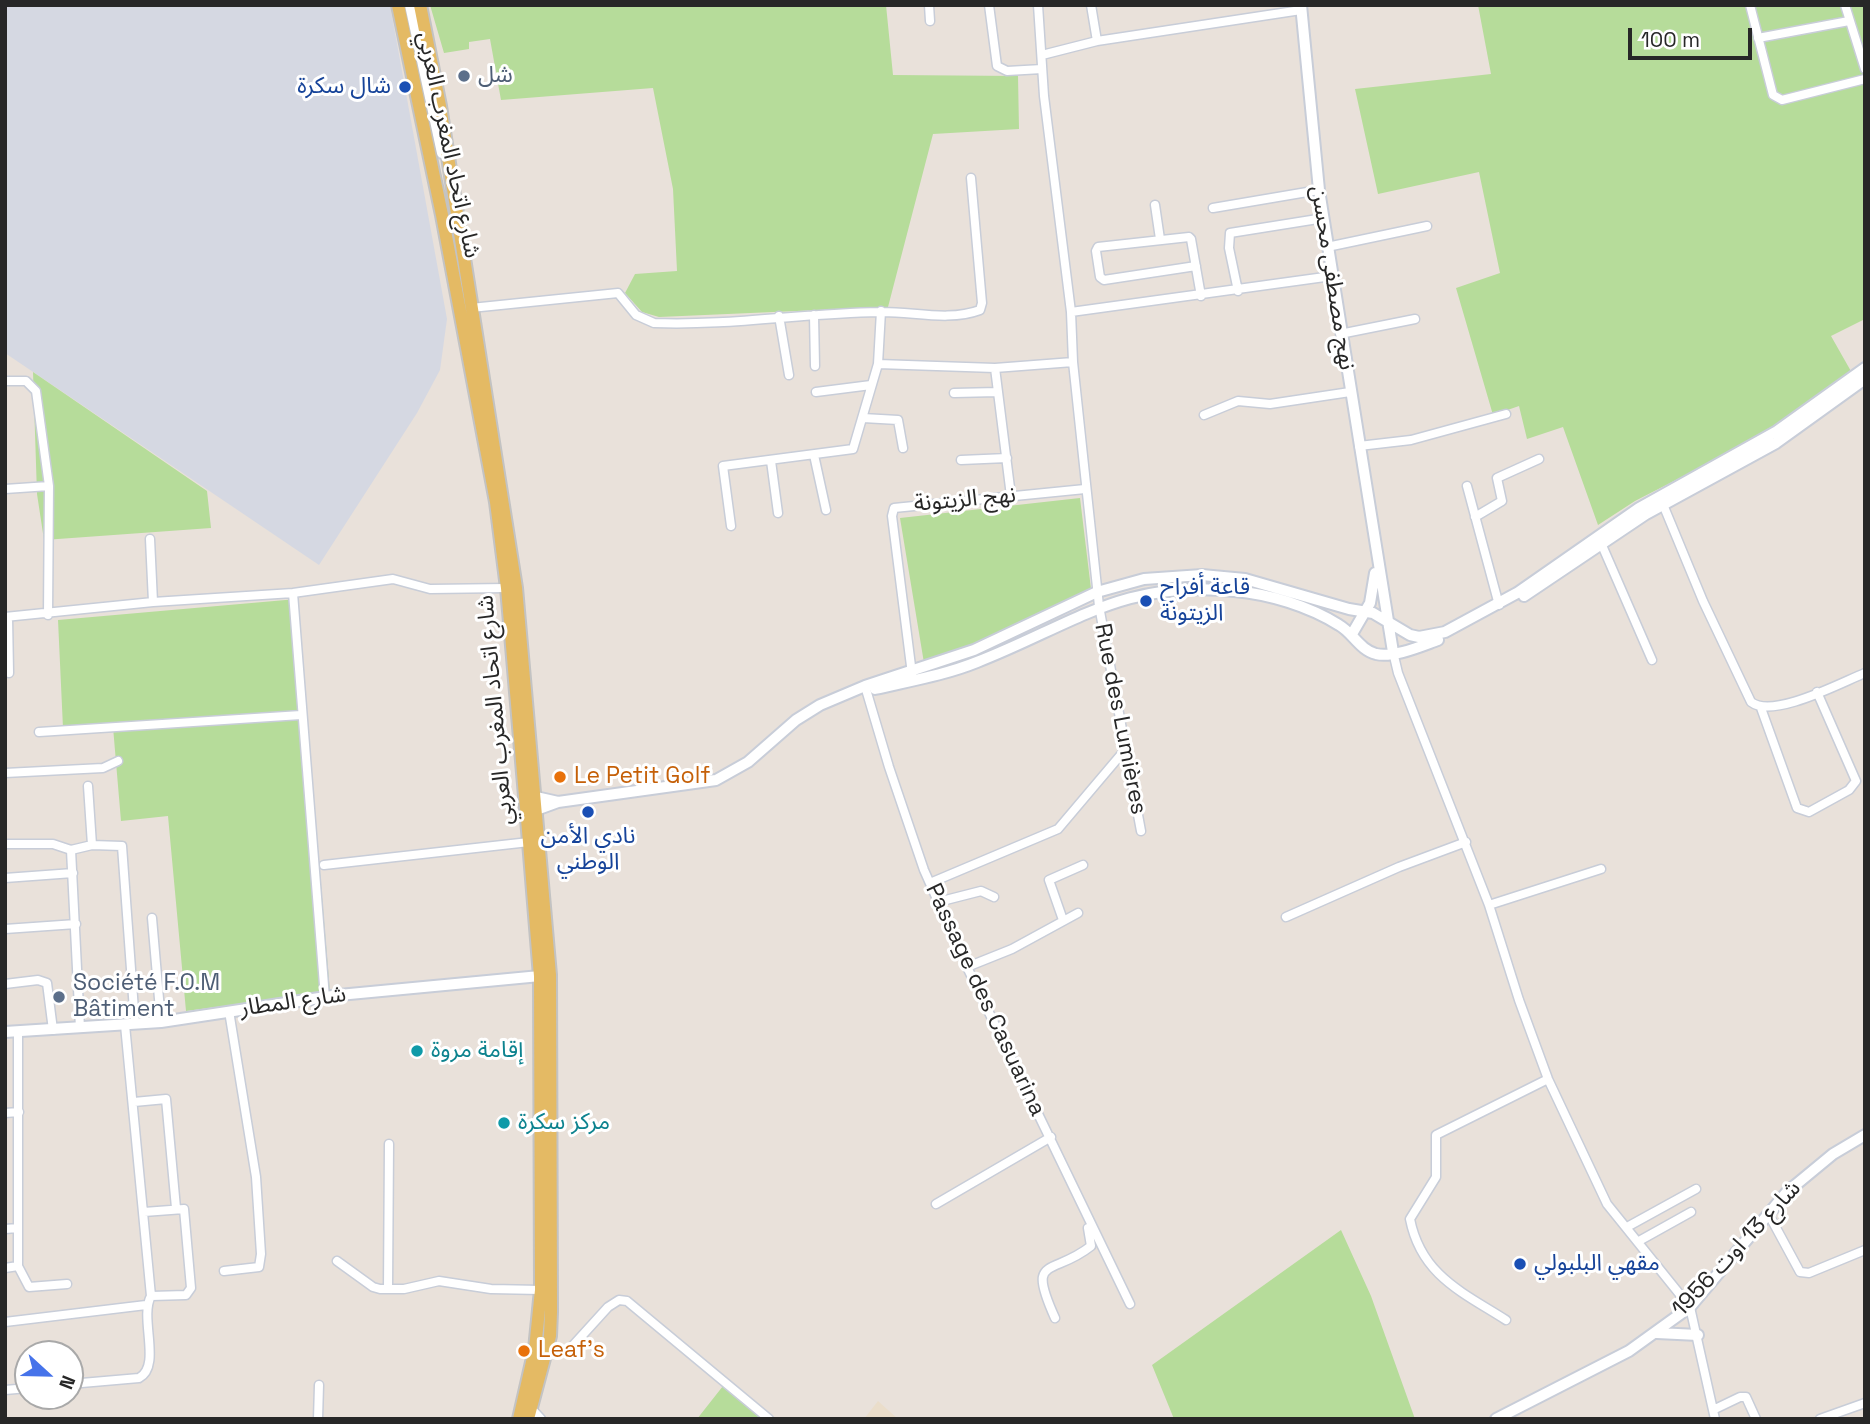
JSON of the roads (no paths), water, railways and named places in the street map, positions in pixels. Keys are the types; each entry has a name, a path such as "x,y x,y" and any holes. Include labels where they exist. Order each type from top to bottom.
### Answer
{"main road":[{"name":"شارع اتحاد المغرب العربي","path":"398,5 442,215 489,467 507,588 550,975 551,1302 530,1413"},
{"path":"410,5 455,214"},
{"name":"شارع اتحاد المغرب العربي","path":"420,5 440,106 455,214 515,576 529,795"},
{"name":"نهج مصطفى محسن","path":"1301,7 1327,247 1374,550 1390,624 1393,652"},
{"path":"913,676 1097,592 1144,579 1202,575 1231,577 1271,585 1349,610 1380,615 1410,635 1427,636 1445,632 1499,605 1662,500 1777,431 1865,368"},
{"path":"531,813 558,802 716,780 748,762 807,712 862,689 975,663 1099,606 1133,595 1202,589 1231,590 1297,605 1352,634 1360,645 1372,652 1393,652 1447,638 1546,583 1662,500 1776,443 1865,379"},
{"name":"نهج مصطفى محسن","path":"1364,611 1375,587 1374,550"},
{"path":"1352,634 1364,611"},
{"path":"529,795 558,802"},
{"name":"شارع اتحاد المغرب العربي","path":"519,1419 540,1350 540,976 529,842 531,813"},
{"name":"شارع المطار","path":"5,1032 161,1022 325,998 540,976"},
{"name":"شارع 13 اوت 1956","path":"1496,1419 1629,1351 1690,1307 1768,1213 1802,1177 1865,1135"},
{"path":"1654,1334 1698,1335"}],"street":[{"path":"929,5 930,21"},
{"path":"989,5 997,66 1007,71 1042,69"},
{"name":"Rue des Lumières","path":"1038,5 1054,190 1072,312 1073,362 1082,428 1085,489 1097,592 1124,751 1141,831"},
{"path":"1091,5 1097,41"},
{"path":"1750,5 1773,95 1777,99 1865,79"},
{"path":"1844,5 1865,69"},
{"path":"1042,55 1097,41 1301,7"},
{"path":"1758,38 1849,21"},
{"path":"471,307 618,293 636,315 654,323 881,312 951,316 981,309 971,178"},
{"path":"1213,208 1319,190"},
{"path":"1155,205 1160,239"},
{"path":"1238,291 1229,248 1230,233 1324,218"},
{"path":"1327,247 1427,226"},
{"path":"1196,267 1104,279 1100,277 1096,251 1098,247 1189,237 1196,267 1201,296"},
{"path":"1072,312 1332,276"},
{"path":"731,526 723,466 853,449 878,364 881,312"},
{"path":"814,315 815,366"},
{"path":"779,316 789,375"},
{"path":"1340,334 1415,319"},
{"path":"878,364 995,368 1073,362"},
{"path":"995,368 1011,496"},
{"path":"5,381 26,382 36,391 49,486 48,615"},
{"path":"816,392 871,386"},
{"path":"954,393 998,391"},
{"path":"1204,415 1238,401 1270,404 1350,392"},
{"path":"1359,446 1411,440 1506,414"},
{"path":"863,418 900,421 903,448"},
{"path":"814,456 826,510"},
{"path":"961,460 1007,458"},
{"path":"1475,517 1502,501 1496,478 1539,459"},
{"path":"771,461 778,513"},
{"path":"5,489 49,486"},
{"path":"1467,486 1499,605"},
{"name":"نهج الزيتونة","path":"913,676 892,510 897,506 911,504 1085,489"},
{"path":"1662,500 1751,702 1762,708 1784,705 1865,673"},
{"path":"150,539 153,602"},
{"path":"1601,542 1652,660"},
{"path":"9,673 6,617 48,615 153,602 293,593 393,579 436,590 507,588"},
{"path":"293,593 325,998"},
{"path":"1393,652 1398,673 1489,905 1548,1079 1607,1204 1690,1307 1715,1414 1740,1397 1746,1398 1756,1419"},
{"name":"Passage des Casuarina","path":"862,689 938,902 1130,1304"},
{"path":"1762,708 1797,808 1809,812 1849,790 1856,781 1817,692"},
{"path":"39,732 301,715"},
{"path":"930,883 1058,828 1124,751"},
{"path":"5,773 103,768 118,761"},
{"path":"88,786 92,845"},
{"path":"324,865 529,842"},
{"path":"1286,917 1399,867 1466,842"},
{"path":"5,844 53,844 71,850 92,845 117,844 123,847 134,1102 151,1296 146,1306 150,1364 145,1374 139,1378 84,1383"},
{"path":"71,850 80,1028"},
{"path":"1063,920 1049,880 1083,865"},
{"path":"1489,905 1601,869"},
{"path":"5,878 73,873"},
{"path":"938,902 981,891 994,897"},
{"path":"967,967 1012,949 1079,913"},
{"path":"152,918 161,1022"},
{"path":"5,929 76,924"},
{"path":"5,984 38,980 47,983 53,1030"},
{"path":"224,1271 253,1269 259,1266 261,1254 256,1177 229,1011"},
{"path":"18,1032 18,1266 29,1287 67,1284"},
{"path":"1506,1320 1464,1295 1426,1262 1410,1219 1436,1177 1436,1135 1548,1079"},
{"path":"134,1102 166,1099 176,1208"},
{"path":"5,1113 19,1112"},
{"path":"936,1204 1049,1138 1092,1240 1089,1248 1049,1268 1042,1275 1041,1284 1055,1318"},
{"path":"388,1289 389,1144"},
{"path":"5,1179 17,1178"},
{"path":"1628,1227 1696,1189"},
{"path":"144,1213 184,1209 191,1288 186,1295 151,1296"},
{"path":"1639,1241 1691,1212"},
{"path":"1768,1213 1800,1272 1809,1273 1865,1250"},
{"path":"5,1229 18,1228"},
{"path":"337,1261 373,1287 388,1289 439,1281 491,1289 541,1290"},
{"path":"5,1268 18,1266"},
{"path":"540,1350 568,1351 608,1307 619,1300 627,1301 769,1419"},
{"path":"5,1322 146,1306"},
{"path":"318,1419 319,1385"},
{"path":"1820,1419 1865,1403"},
{"path":"530,1413 541,1419"}],"place":[{"name":"شل","path":"464,76"},
{"name":"شال سكرة","path":"405,87"},
{"name":"قاعة أفراح الزيتونة","path":"1146,601"},
{"name":"Le Petit Golf","path":"560,777"},
{"name":"نادي الأمن الوطني","path":"588,812"},
{"name":"Société F.O.M Bâtiment","path":"59,997"},
{"name":"إقامة مروة","path":"417,1051"},
{"name":"مركز سكرة","path":"504,1123"},
{"name":"مقهي البلبولي","path":"1520,1264"},
{"name":"Leaf's","path":"524,1351"}]}
